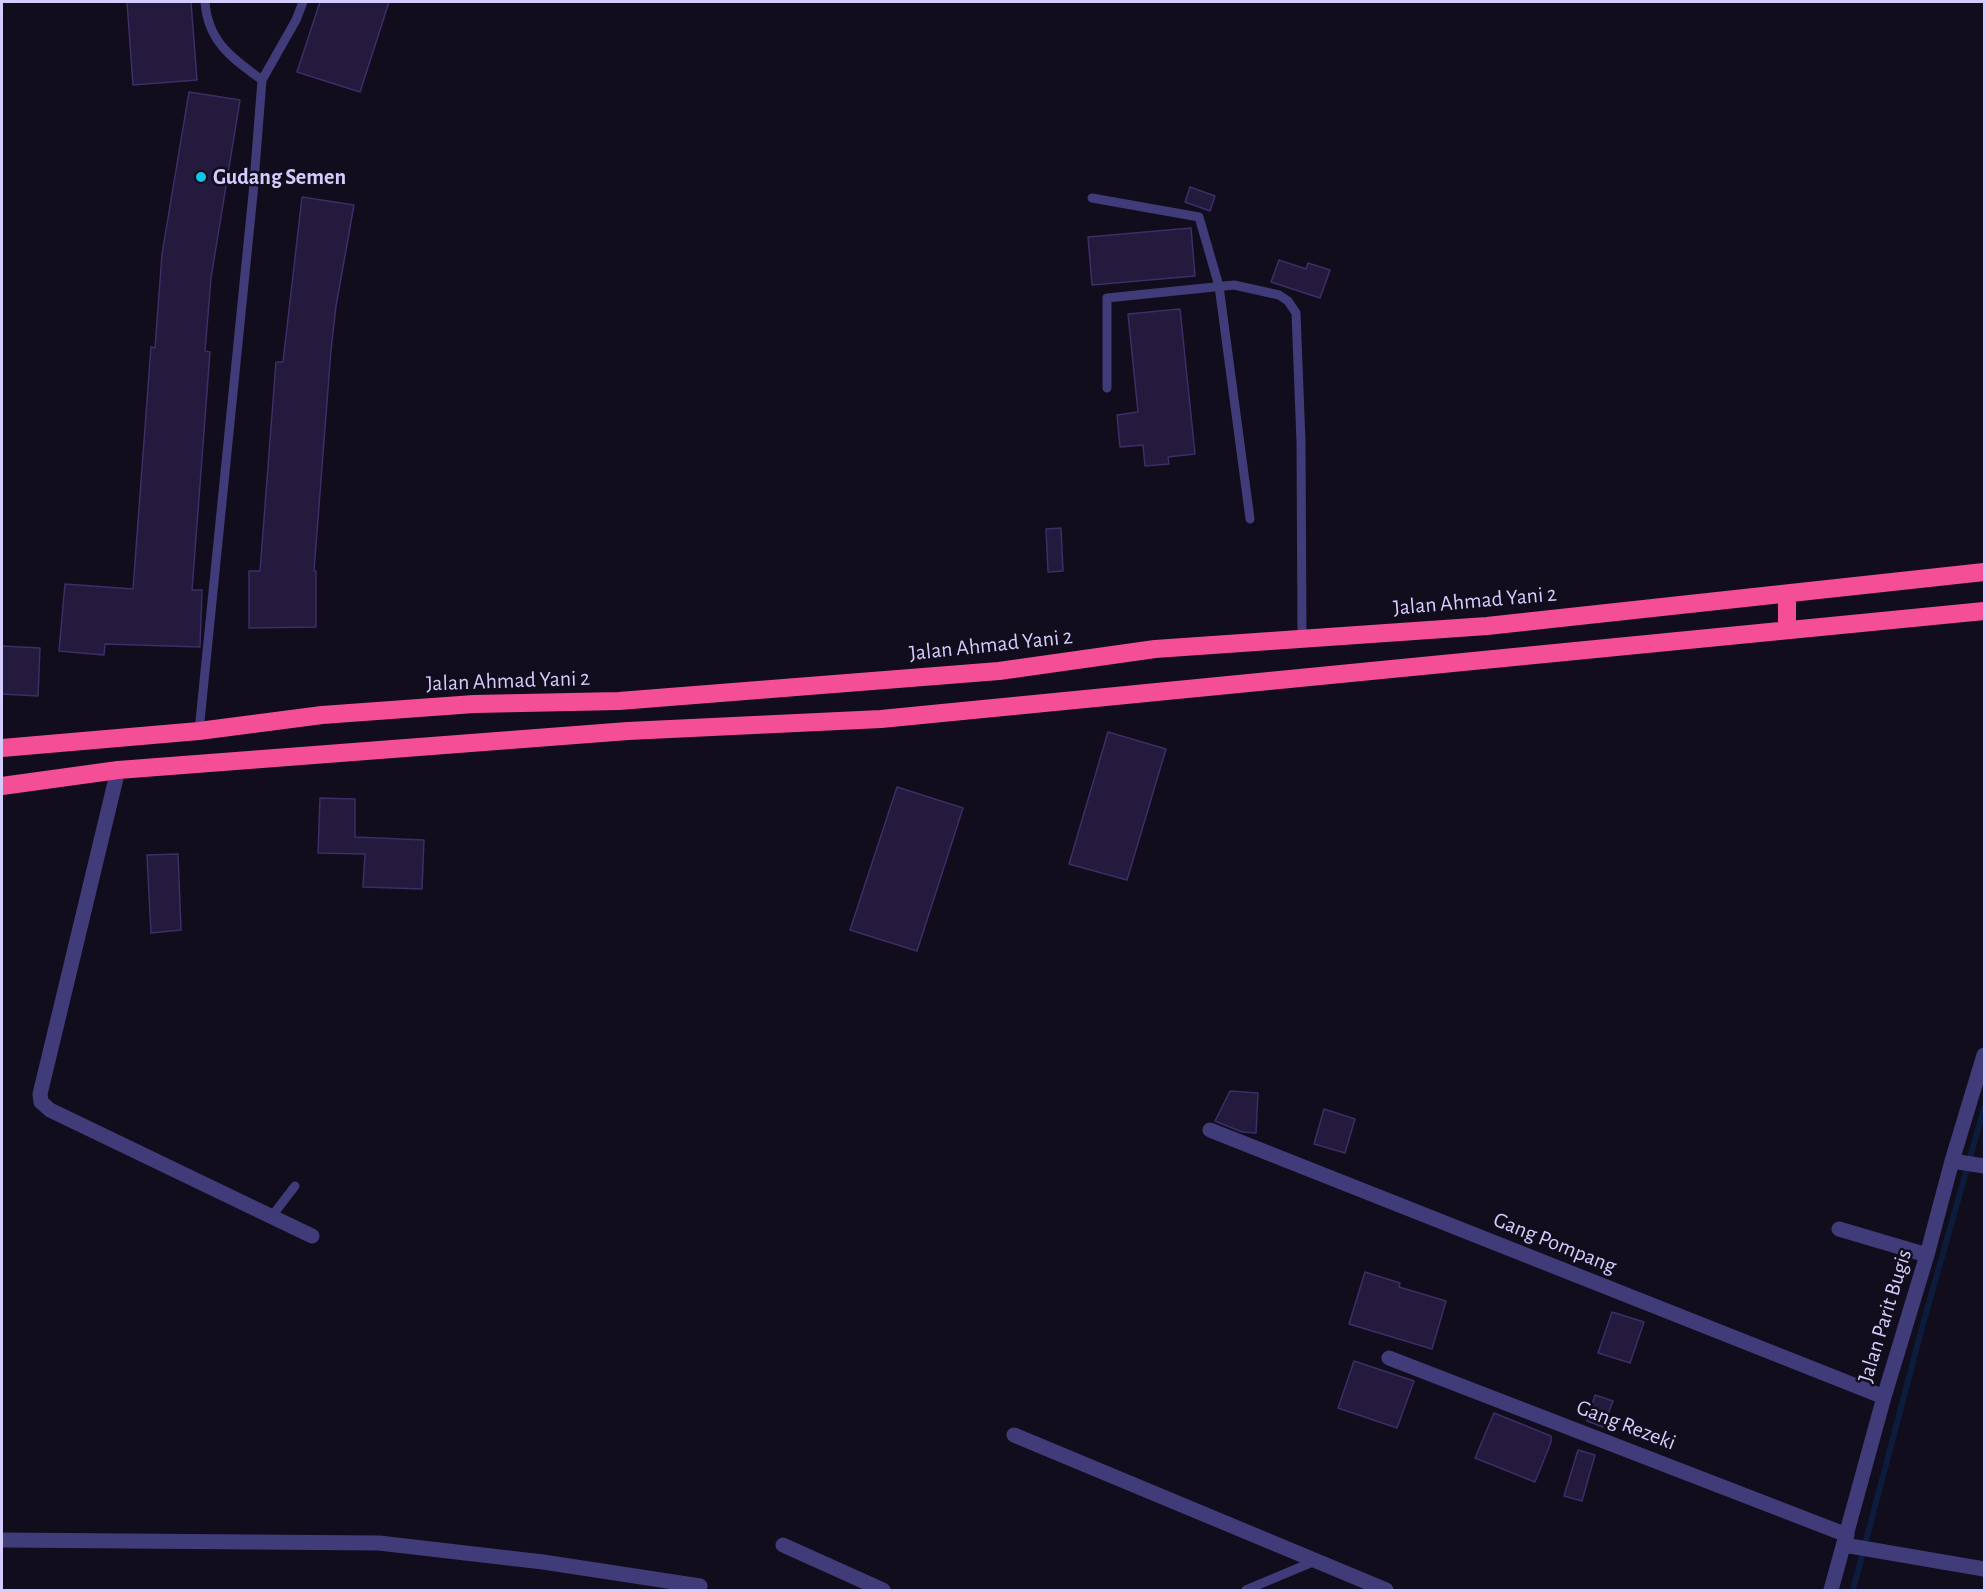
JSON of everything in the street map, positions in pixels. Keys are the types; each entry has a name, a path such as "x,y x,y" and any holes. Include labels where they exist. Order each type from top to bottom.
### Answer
{"highway":[{"name":"Jalan Ahmad Yani 2","path":"2,748 199,731 322,715 474,704 619,701 988,672 1155,649 1487,626 1984,572"},
{"path":"1786,630 1787,595"},
{"path":"2,786 118,770 628,731 881,719 1984,611"}],"street":[{"path":"118,770 40,1094 41,1102 50,1110 312,1236"},
{"name":"Jalan Parit Bugis","path":"1831,1590 1884,1397 1984,1055"},
{"name":"Gang Pompang","path":"1210,1130 1884,1397"},
{"path":"1952,1161 1984,1166"},
{"path":"1839,1229 1927,1255"},
{"name":"Gang Rezeki","path":"1389,1358 1846,1540 1984,1569"},
{"path":"1014,1435 1386,1590"},
{"path":"2,1540 379,1543 543,1562 700,1586"},
{"path":"783,1545 883,1590"}],"lane":[{"path":"205,2 210,29 218,41 236,60 262,80"},
{"path":"199,731 253,194 262,80 296,20 303,2"},
{"path":"1092,198 1199,217 1219,286 1250,519"},
{"path":"1107,388 1107,298 1234,285 1279,295 1288,301 1296,313 1301,442 1302,640"},
{"path":"272,1216 295,1186"},
{"path":"1246,1590 1315,1561"}],"building":[{"path":"127,2 191,2 197,80 133,85"},
{"path":"320,2 389,2 360,92 297,72"},
{"path":"189,92 240,100 211,278 205,351 210,352 192,590 202,590 200,647 105,644 104,655 59,651 65,584 133,589 151,347 155,348 162,254"},
{"path":"1190,187 1215,196 1210,211 1185,202"},
{"path":"302,197 354,205 336,306 331,350 314,571 316,571 316,627 249,628 249,571 260,571 276,362 283,362"},
{"path":"1191,228 1195,276 1092,285 1088,237"},
{"path":"1279,260 1306,269 1308,263 1330,270 1320,298 1271,282"},
{"path":"1180,309 1195,454 1168,457 1169,464 1145,466 1143,445 1120,447 1117,415 1138,412 1128,314"},
{"path":"1061,528 1063,571 1048,572 1046,529"},
{"path":"2,646 40,648 38,696 2,694"},
{"path":"1108,732 1166,749 1127,880 1069,864"},
{"path":"897,787 963,808 917,951 850,930"},
{"path":"320,798 355,799 355,837 424,840 422,889 363,887 365,854 318,853"},
{"path":"178,854 181,930 151,933 147,855"},
{"path":"1230,1091 1258,1093 1256,1133 1242,1132 1215,1121"},
{"path":"1324,1109 1355,1119 1345,1153 1314,1144"},
{"path":"1365,1272 1400,1283 1399,1287 1446,1301 1432,1349 1349,1324"},
{"path":"1612,1312 1644,1322 1630,1363 1598,1353"},
{"path":"1354,1361 1414,1381 1397,1428 1338,1408"},
{"path":"1595,1395 1613,1401 1603,1427 1587,1421"},
{"path":"1494,1413 1551,1436 1551,1442 1535,1482 1475,1458"},
{"path":"1578,1450 1595,1455 1582,1501 1564,1496"}],"waterway":[{"path":"1853,1590 1923,1324 1984,1108"}],"place":[{"name":"Gudang Semen","path":"201,177"}]}
